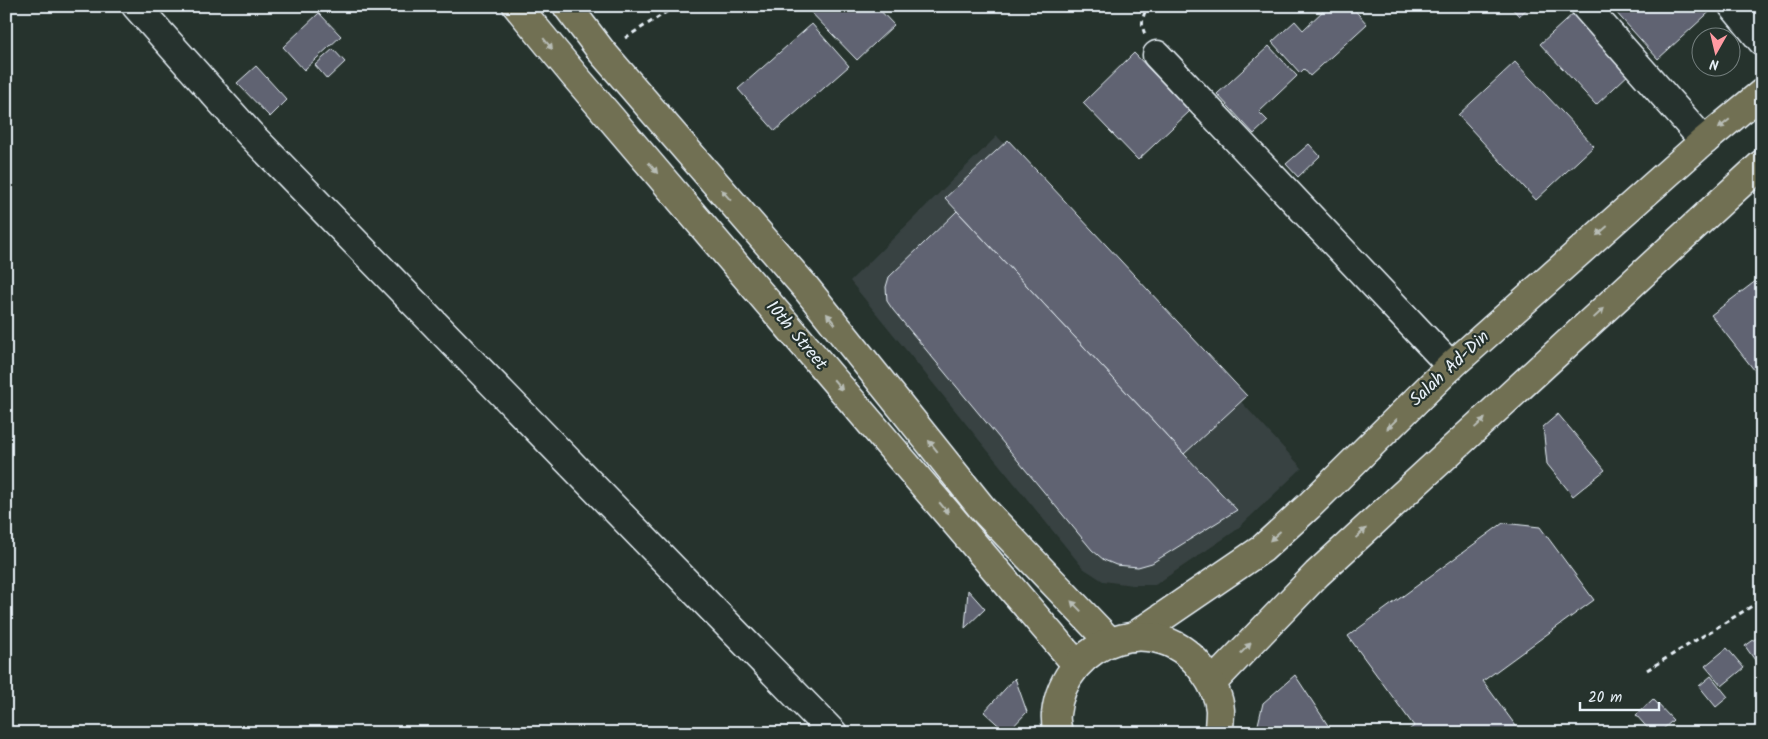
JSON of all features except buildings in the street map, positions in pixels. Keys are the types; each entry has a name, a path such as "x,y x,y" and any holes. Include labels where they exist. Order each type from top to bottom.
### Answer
{"main road":[{"name":"10th Street","path":"517,6 580,83 1076,664"},
{"name":"10th Street","path":"567,6 602,52 806,288 982,508 1121,639"},
{"name":"Salah Ad-Din","path":"1076,664 1092,651 1121,639 1262,548 1309,506 1451,366 1704,141 1762,93"},
{"path":"1212,684 1318,574 1762,164"},
{"path":"1121,639 1156,638 1178,647 1197,662 1212,684 1220,709 1219,733"},
{"path":"1058,733 1056,715 1062,688 1076,664"}],"lane":[{"path":"136,6 249,132 833,733"},
{"path":"1585,6 1704,141"},
{"path":"1733,6 1762,41"},
{"path":"1157,55 1451,366"}],"path":[{"path":"602,52 676,6"},
{"path":"1647,670 1762,600"}],"shaded area":[{"path":"997,136 1302,468 1235,531 1155,585 1132,585 1103,581 1083,568 850,281"}]}
